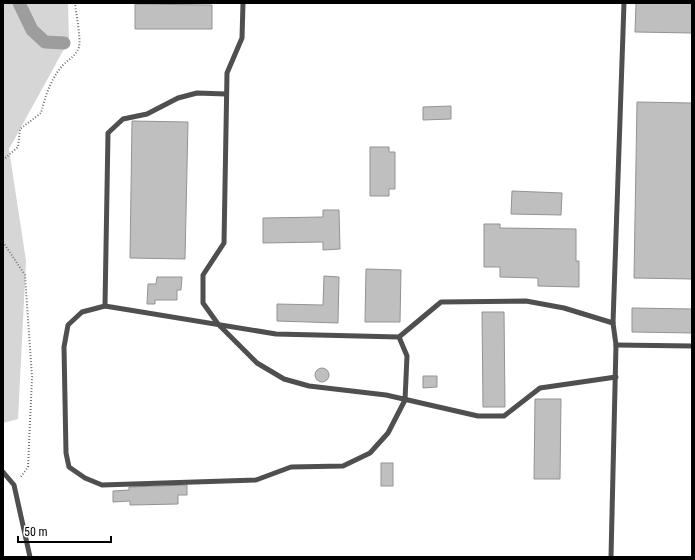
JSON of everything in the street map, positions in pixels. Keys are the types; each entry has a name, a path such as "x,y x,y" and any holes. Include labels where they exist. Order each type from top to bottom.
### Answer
{"lane":[{"path":"243,3 242,38 227,73 224,243 203,275 203,303 218,324 257,363 284,379 309,386 386,395 478,416 504,416 540,388 616,377"},
{"path":"611,557 616,377 616,345 613,323 624,3"},
{"path":"105,306 108,133 123,119 147,114 178,98 197,93 226,94"},
{"path":"399,337 406,356 405,400 388,433 370,453 343,466 291,467 256,480 102,484 85,478 69,467 66,453 64,347 68,325 82,312 105,306 276,334 399,337 441,302 526,301 564,308 613,323"},
{"path":"616,345 692,346"},
{"path":"3,472 14,485 30,557"}],"path":[{"path":"3,160 18,147 20,129 41,113 44,99 55,76 63,65 75,55 79,45 75,3"},
{"path":"3,242 25,275 32,377 28,467 14,485"}],"shaded area":[{"path":"3,3 68,3 69,40 9,149 26,261 18,419 3,423"}],"building":[{"path":"636,3 692,3 692,33 635,32"},
{"path":"135,4 212,5 212,29 135,29"},
{"path":"637,102 692,103 692,279 634,278"},
{"path":"451,106 451,119 423,120 423,107"},
{"path":"132,121 188,122 185,259 130,258"},
{"path":"370,147 389,147 389,152 395,152 395,189 389,189 389,196 370,196"},
{"path":"512,191 562,193 561,215 511,214"},
{"path":"323,210 339,210 340,249 323,250 323,242 263,243 263,218 323,217"},
{"path":"484,224 500,224 500,228 576,229 576,261 579,261 579,287 538,286 538,278 500,277 500,267 484,267"},
{"path":"366,269 401,270 400,322 365,322"},
{"path":"324,276 339,277 338,323 277,321 277,304 323,305"},
{"path":"157,277 182,277 181,290 177,290 177,300 155,300 155,304 147,304 148,284 156,284"},
{"path":"632,308 692,309 692,333 632,332"},
{"path":"482,312 504,312 505,407 483,407"},
{"path":"322,368 327,370 329,375 327,380 322,382 317,380 315,375 317,370"},
{"path":"423,376 437,376 437,387 423,388"},
{"path":"535,399 561,399 560,479 534,479"},
{"path":"381,463 393,463 393,486 381,486"},
{"path":"187,485 187,495 178,495 178,504 130,505 130,501 113,502 113,491 129,490 129,487"}],"waterway":[{"path":"19,3 32,30 45,42 64,43"}]}
